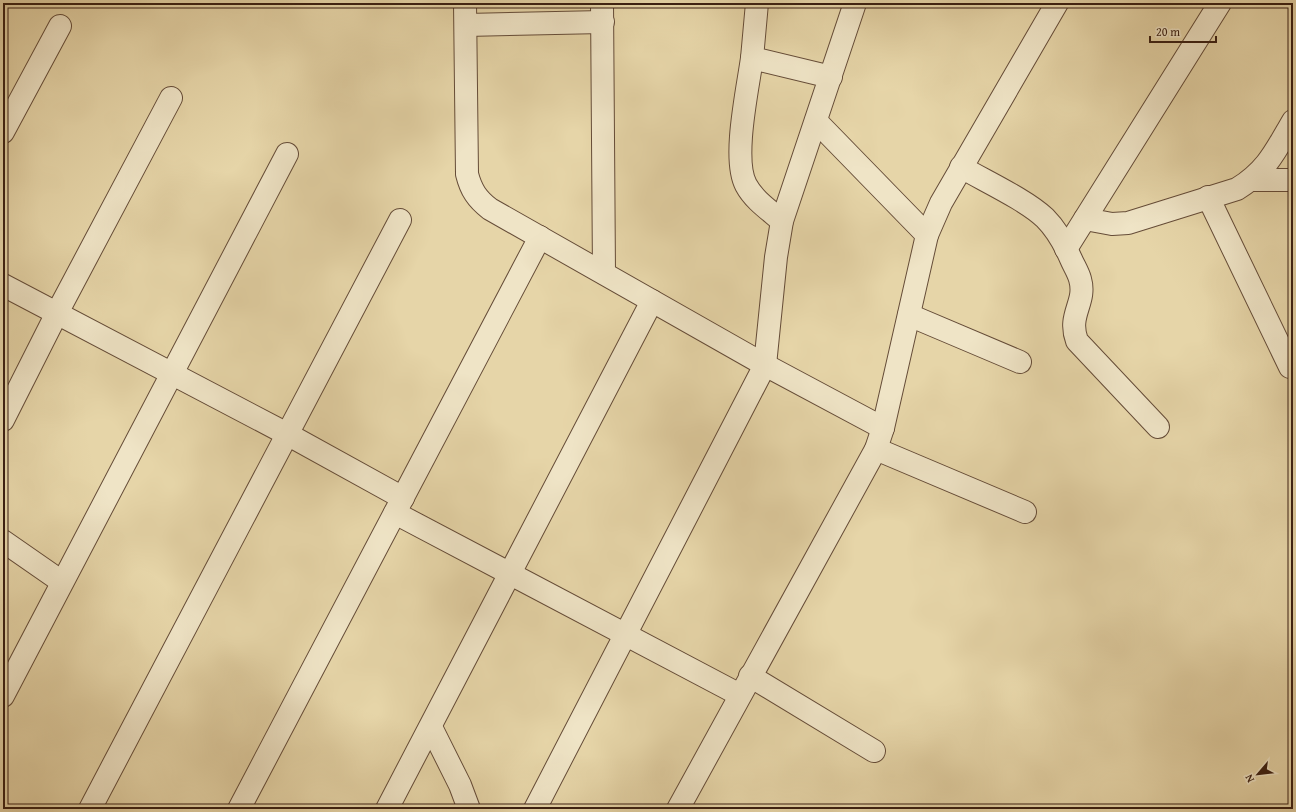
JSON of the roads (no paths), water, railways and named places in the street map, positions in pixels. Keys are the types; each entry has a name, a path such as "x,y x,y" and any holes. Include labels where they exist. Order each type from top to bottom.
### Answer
{"street":[{"path":"466,3 467,174 470,187 477,199 540,237 765,365 883,428"},
{"path":"757,3 752,58 740,148 741,167 745,184 755,198 782,222"},
{"path":"535,809 765,365 776,257 782,222 855,3"},
{"path":"678,809 876,449 883,428 927,235 941,202 1057,3"},
{"path":"1066,249 1220,3"},
{"path":"466,25 602,12 604,273"},
{"path":"3,132 60,26"},
{"path":"752,58 831,77"},
{"path":"3,420 57,313 171,98"},
{"path":"816,121 927,235"},
{"path":"1085,219 1112,224 1128,222 1237,189 1251,180 1265,167 1293,122"},
{"path":"3,696 287,154"},
{"path":"961,167 1037,212 1045,219 1066,249 1080,279 1081,296 1073,320 1073,331 1077,341 1158,427"},
{"path":"1251,180 1293,180"},
{"path":"1208,197 1290,367"},
{"path":"90,809 400,220"},
{"path":"240,809 540,237"},
{"path":"3,284 287,434 399,506 510,574 625,635 745,686 874,751"},
{"path":"388,809 652,301"},
{"path":"909,315 1020,362"},
{"path":"876,449 1025,512"},
{"path":"3,541 62,582"},
{"path":"431,727 460,786 468,809"}]}
